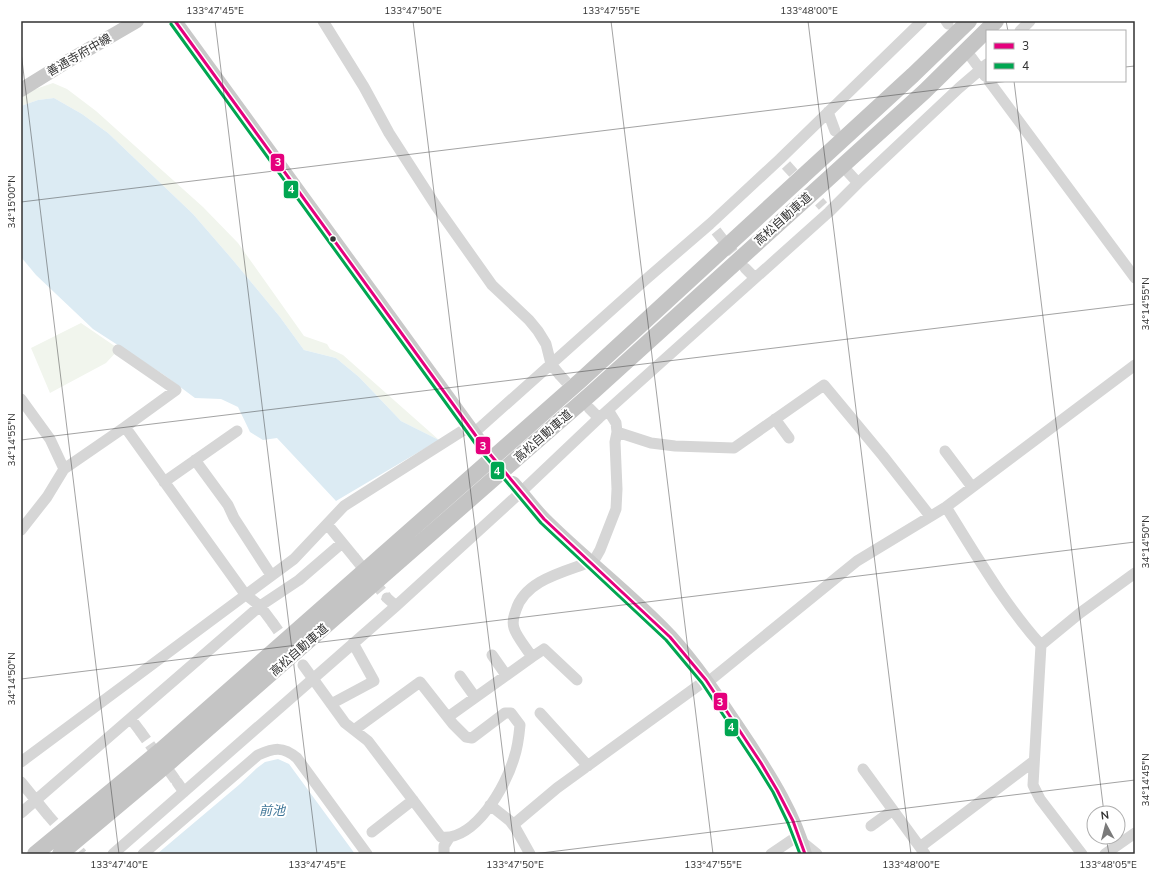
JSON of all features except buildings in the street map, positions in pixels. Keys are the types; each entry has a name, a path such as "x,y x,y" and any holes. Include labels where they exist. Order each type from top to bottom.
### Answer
{"highway":[{"name":"高松自動車道","path":"35,854 161,750 581,380 969,21"},
{"name":"高松自動車道","path":"987,30 996,21"},
{"name":"高松自動車道","path":"60,854 183,751 588,396 925,91 986,31"}],"main road":[{"name":"善通寺府中線","path":"21,90 137,21"},
{"path":"175,21 484,447"},
{"path":"517,487 544,519 648,614 670,637 707,681 761,763 793,821 802,843"}],"street":[{"path":"323,21 364,87 389,133 436,206 492,285 529,320 538,331 546,344 551,364 559,374"},
{"path":"21,762 294,559 344,506 472,429 551,364 644,280 713,227 783,162 828,112 922,21"},
{"path":"1021,30 1030,21"},
{"path":"112,854 396,606 517,487 599,418 755,278 826,209 858,183 959,88 985,70 971,57"},
{"path":"990,82 1135,278"},
{"path":"828,112 834,131"},
{"path":"848,172 858,183"},
{"path":"746,268 755,278"},
{"path":"21,530 47,497 64,469 176,390 118,350"},
{"path":"513,825 557,788 707,681 857,561 946,507 1135,365"},
{"path":"617,432 651,443 675,446 734,448 824,385 883,456 930,516"},
{"path":"21,399 50,439 64,469"},
{"path":"590,408 599,418"},
{"path":"532,657 514,628 514,617 517,605 532,586 543,580 590,562 596,557 616,509 617,489 615,442 617,432 616,423 608,410"},
{"path":"775,419 789,438"},
{"path":"124,427 245,594 260,606 272,622"},
{"path":"164,482 237,431"},
{"path":"945,451 972,487"},
{"path":"195,460 228,505 234,518 271,575"},
{"path":"946,507 982,565 1025,627 1041,645 1033,785 1040,799 1082,854"},
{"path":"327,524 354,557"},
{"path":"21,813 260,606 299,580 342,543"},
{"path":"1041,645 1080,613 1135,573"},
{"path":"387,598 396,606"},
{"path":"332,704 374,681 353,643"},
{"path":"448,717 544,649 578,680"},
{"path":"492,655 506,675"},
{"path":"303,665 345,723 368,741 441,837 449,838"},
{"path":"460,676 475,697"},
{"path":"354,730 420,682 466,737 472,738 505,713 512,713 520,725 514,758 506,778 490,805 473,826 449,838 444,846 444,854"},
{"path":"540,713 588,766"},
{"path":"131,719 140,731"},
{"path":"143,854 258,755 268,750 278,749 288,750 297,758 367,854"},
{"path":"863,769 922,851 1034,761"},
{"path":"21,782 48,814"},
{"path":"177,782 184,792"},
{"path":"372,832 413,800"},
{"path":"490,805 513,825 530,854"},
{"path":"871,826 893,810"},
{"path":"1105,854 1135,833"},
{"path":"771,854 802,843 817,854"}],"shaded area":[{"path":"53,83 67,89 96,111 203,207 238,243 304,336 327,344 330,349 343,355 439,440 401,421 359,377 336,358 304,350 280,317 193,214 108,133 82,114 54,98 38,100 21,106 21,98 30,91"},
{"path":"81,323 119,349 106,363 50,393 31,348"}],"water":[{"path":"54,98 82,114 108,133 193,214 280,317 304,350 336,358 359,377 401,421 439,440 336,501 277,438 263,440 250,432 238,407 221,399 195,398 164,375 93,329 36,275 21,257 21,106 38,100"},
{"name":"前池","path":"278,759 289,764 355,854 157,854 257,768 265,762"}],"tunnel":[{"path":"786,165 823,206"},
{"path":"716,231 743,265"},
{"path":"559,374 576,393"},
{"path":"354,557 387,598"},
{"path":"272,622 289,646"},
{"path":"140,731 177,782"},
{"path":"47,814 82,854"}],"transit line":[{"name":"3","path":"175,21 484,447 544,519 670,637 706,680 777,790 793,821 805,854"},
{"name":"4","path":"171,24 480,450 541,523 666,640 702,683 773,792 788,823 800,854"}]}
